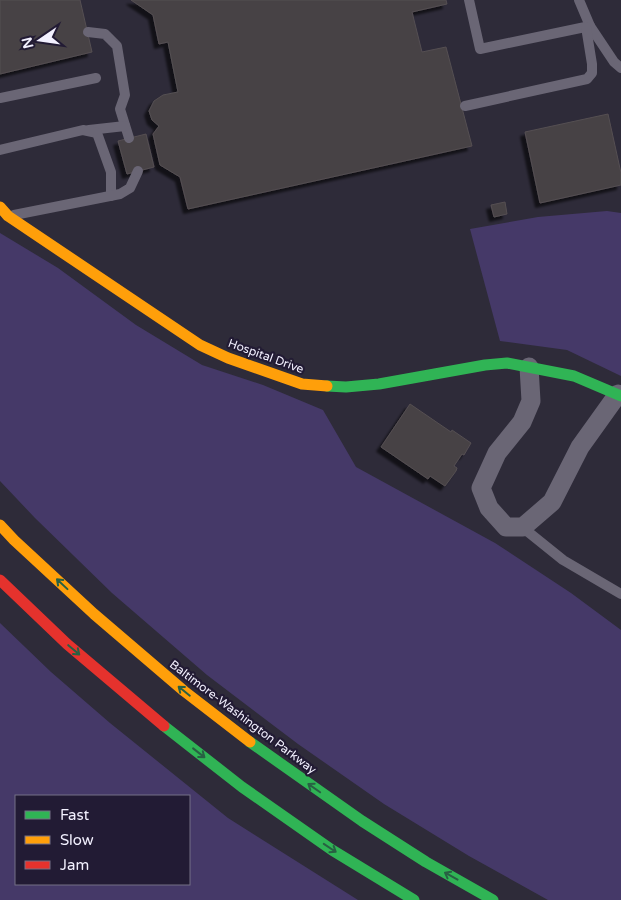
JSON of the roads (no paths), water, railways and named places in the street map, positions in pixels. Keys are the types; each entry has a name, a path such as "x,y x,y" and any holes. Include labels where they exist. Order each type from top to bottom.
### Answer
{"main road":[{"name":"Hospital Drive","path":"4,212 75,262 200,345 228,358 302,384 346,387 379,384 485,365 507,363 574,376 620,395"},
{"name":"Baltimore-Washington Parkway","path":"0,525 94,614 184,691 264,753 362,821 426,862 493,900"},
{"path":"0,580 74,650 155,719 242,787 332,850 414,900"}],"street":[{"path":"530,367 531,401 522,422 497,453 481,488 489,508 506,527 522,527 552,502 580,447 620,395"}],"lane":[{"path":"464,106 587,79 592,73 592,64 588,27 579,0"},
{"path":"473,1 480,49 588,27"},
{"path":"588,27 614,62 621,68"},
{"path":"88,32 105,34 118,46 125,95 120,109 129,138"},
{"path":"0,98 96,78"},
{"path":"0,150 83,130 125,126"},
{"path":"83,130 97,133 111,172 111,196"},
{"path":"4,212 120,194 130,188 138,171"},
{"path":"522,527 563,560 621,594"}]}
